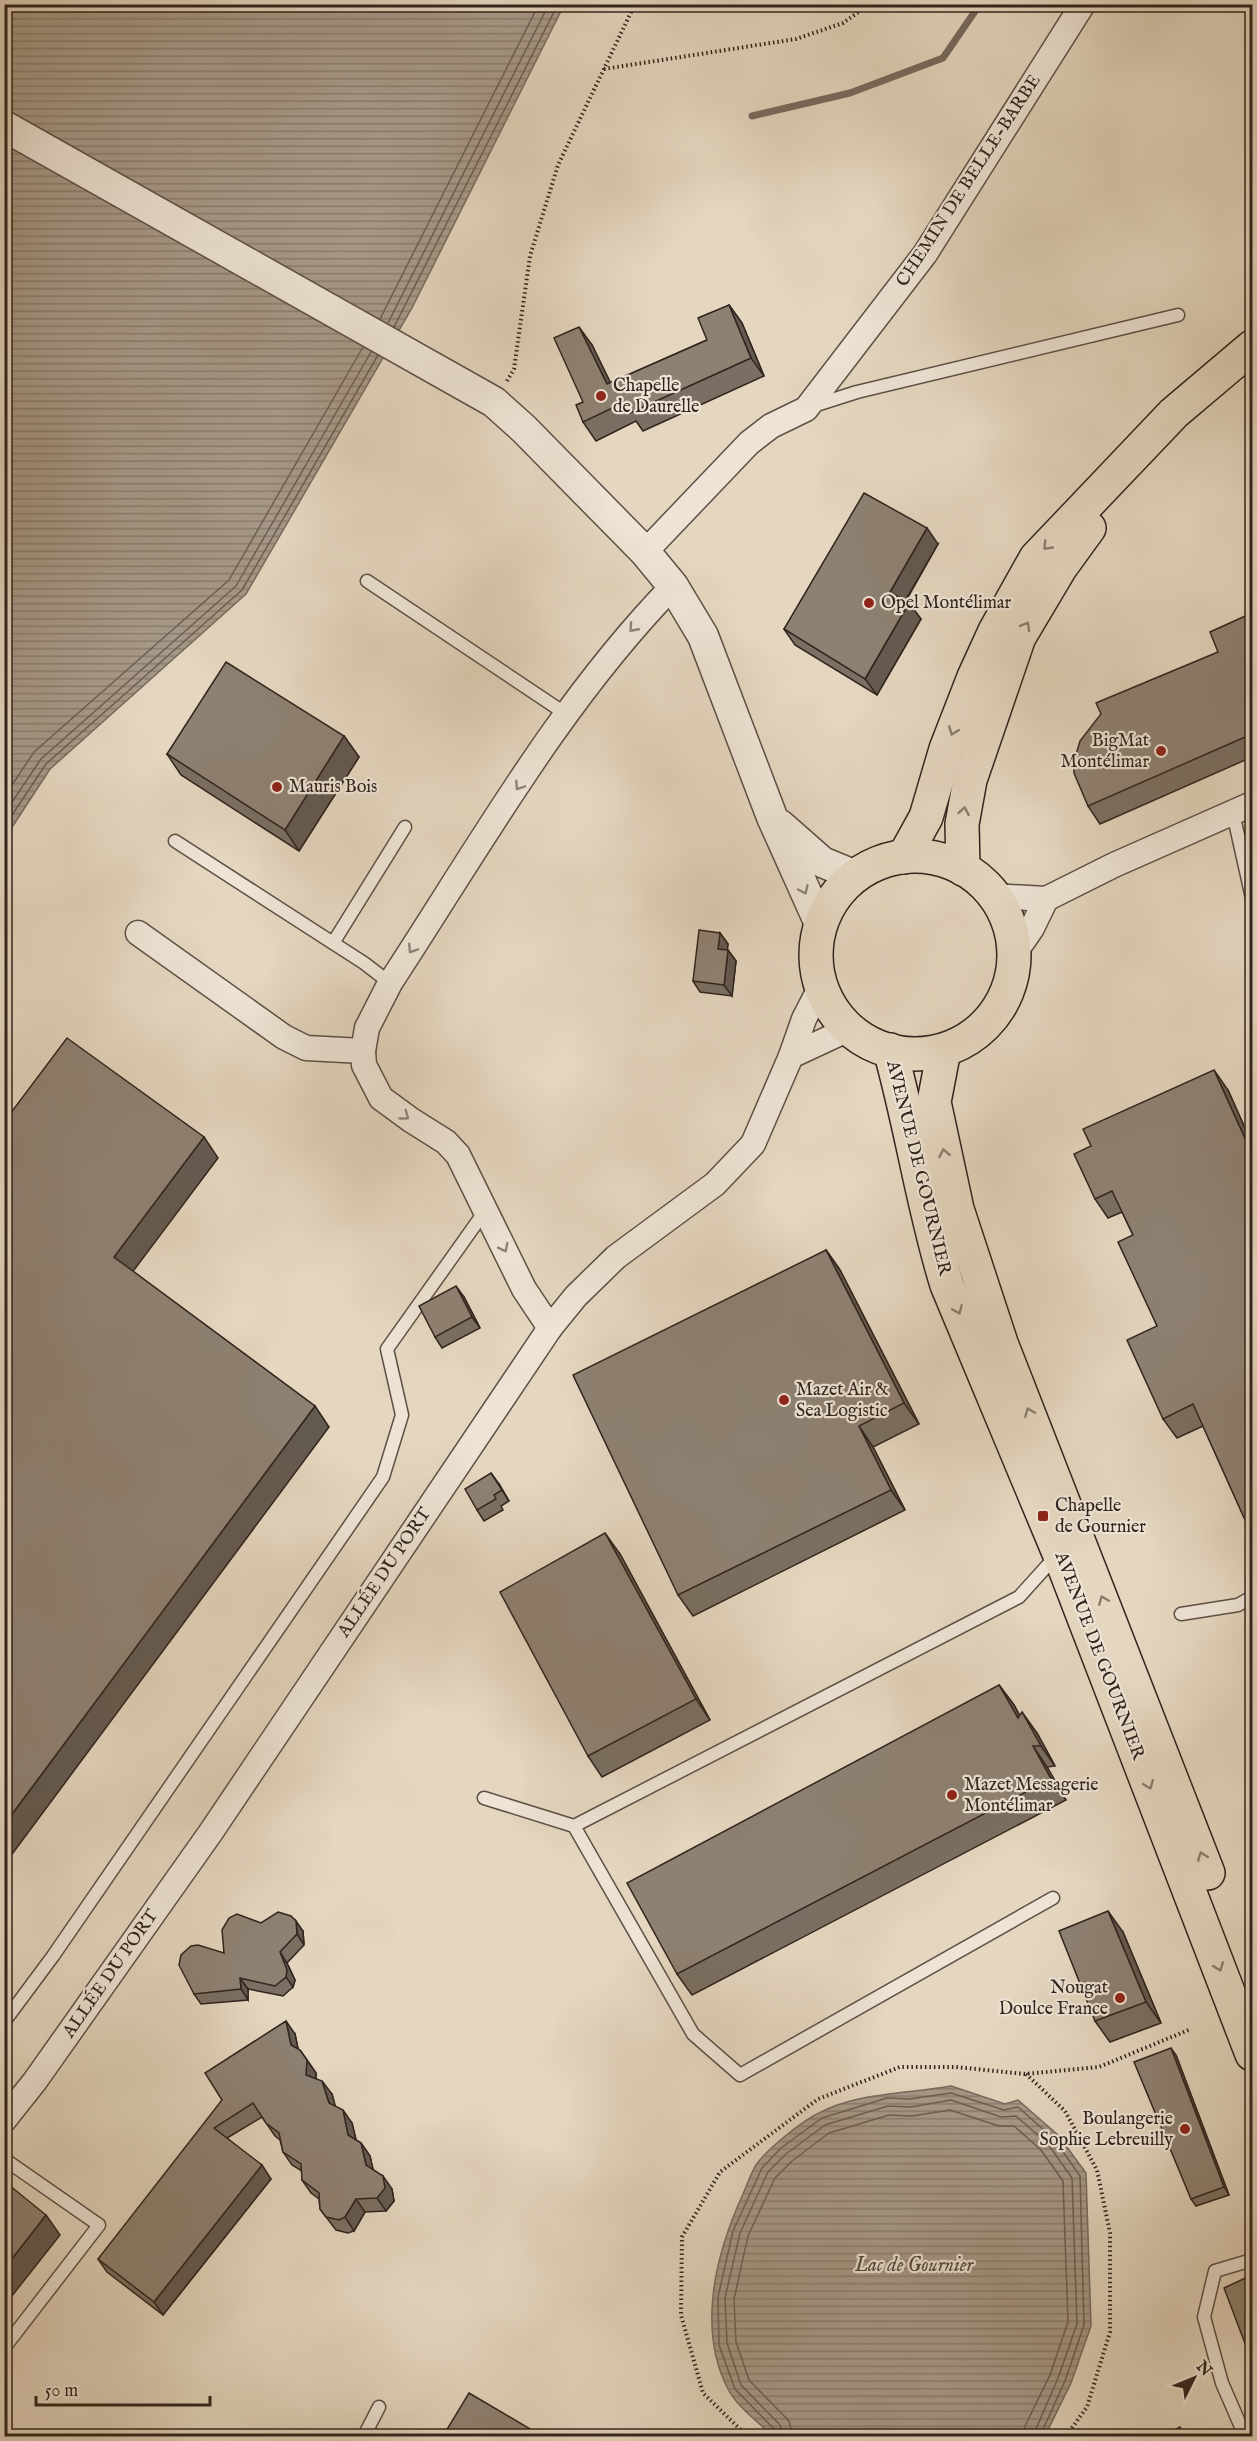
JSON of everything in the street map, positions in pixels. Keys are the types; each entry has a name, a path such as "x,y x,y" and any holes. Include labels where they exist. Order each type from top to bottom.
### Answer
{"main road":[{"path":"904,857 926,817 946,749 974,676 995,631 1036,558 1174,413 1252,347"},
{"path":"963,869 962,824 970,780 1019,637 1060,568 1174,413"},
{"path":"904,857 944,861 963,869 977,878 993,896 1006,918 1014,954 1007,989 989,1020 961,1043 944,1050 926,1053 890,1050 866,1041 846,1026 831,1007 821,986 816,952 821,926 830,904 856,876 875,865 904,857"},
{"name":"AVENUE DE GOURNIER","path":"890,1050 903,1096 936,1248 947,1285 1070,1549 1252,1989"},
{"name":"AVENUE DE GOURNIER","path":"944,1050 934,1102 957,1209 1070,1549 1252,2054"}],"street":[{"name":"CHEMIN DE BELLE-BARBE","path":"645,552 749,442 771,426 806,409 925,254 1083,4"},
{"path":"4,126 494,402 524,429 645,552 673,586 703,636 772,817 821,926"},
{"path":"550,1328 524,1289 458,1155 446,1142 381,1098 364,1065 363,1051 367,1028 390,983 566,714 630,630 673,586"},
{"path":"993,896 1046,899 1243,809"},
{"path":"772,817 822,862 856,876"},
{"path":"1014,954 1032,928 1046,899"},
{"path":"138,933 284,1037 306,1048 363,1051"},
{"name":"ALLÉE DU PORT","path":"4,2120 35,2081 211,1832 550,1328 576,1296 629,1245 715,1184 753,1144 791,1056 804,1019 821,986"},
{"path":"791,1056 836,1035 846,1026"}],"lane":[{"path":"806,409 857,392 1178,315"},
{"path":"367,580 566,714"},
{"path":"1243,809 1252,898"},
{"path":"333,943 405,827"},
{"path":"175,841 333,943 390,983"},
{"path":"4,2022 53,1956 383,1478 402,1415 387,1349 485,1211"},
{"path":"574,1826 1019,1597 1070,1549"},
{"path":"1181,1614 1238,1605 1252,1597"},
{"path":"484,1798 574,1826 693,2034 740,2075 1053,1898"},
{"path":"4,2159 99,2225 4,2349"},
{"path":"1245,2436 1222,2383 1204,2317 1215,2271 1252,2260"},
{"path":"364,2436 379,2407"}],"path":[{"path":"494,402 514,369 530,256 558,165 635,4"},
{"path":"604,69 796,39 843,23 870,4"},
{"path":"747,2436 703,2393 681,2315 681,2237 720,2172 818,2099 900,2067 956,2067 1025,2074 1099,2067 1191,2029"},
{"path":"1025,2074 1065,2111 1097,2170 1110,2234 1110,2332 1088,2407 1066,2436"}],"water":[{"path":"5,5 564,5 412,308 246,594 50,769 5,838"},
{"name":"Lac de Gournier","path":"951,2086 1005,2104 1018,2100 1058,2135 1086,2173 1091,2326 1071,2383 1045,2436 773,2436 743,2409 729,2391 719,2367 713,2342 712,2317 718,2266 733,2217 754,2168 768,2151 794,2129 834,2106 867,2097"}],"building":[{"path":"729,305 751,358 630,413 625,402 583,422 576,405 583,402 554,338 579,327 607,384 707,340 698,318"},
{"path":"864,493 927,528 890,592 909,603 865,679 784,629"},
{"path":"1252,613 1252,734 1088,806 1074,773 1074,761 1080,741 1101,714 1096,703 1218,652 1210,632"},
{"path":"226,662 344,736 285,830 167,754"},
{"path":"699,930 720,933 718,949 728,950 724,985 693,981"},
{"path":"67,1038 204,1137 114,1257 315,1406 4,1825 4,1122"},
{"path":"1214,1070 1252,1154 1252,1519 1246,1522 1193,1404 1163,1419 1127,1340 1157,1326 1118,1242 1133,1235 1112,1191 1095,1199 1074,1154 1091,1146 1083,1129"},
{"path":"826,1250 904,1403 859,1426 891,1490 678,1595 573,1375"},
{"path":"456,1286 472,1317 435,1337 419,1306"},
{"path":"491,1473 502,1490 494,1495 496,1499 477,1510 465,1489"},
{"path":"605,1533 696,1699 588,1756 500,1592"},
{"path":"999,1685 1018,1718 1022,1712 1041,1746 1033,1746 1051,1779 677,1974 627,1883"},
{"path":"1108,1911 1146,2002 1095,2021 1059,1931"},
{"path":"278,1912 291,1916 296,1921 297,1934 280,1952 287,1970 286,1977 275,1986 240,1978 241,1989 194,1994 179,1965 181,1955 191,1946 198,1945 224,1953 222,1930 229,1918 237,1914 261,1923"},
{"path":"286,2021 291,2045 300,2050 307,2060 306,2075 322,2081 329,2103 343,2110 348,2135 361,2143 366,2165 383,2176 385,2188 377,2198 356,2199 345,2217 339,2220 326,2217 320,2209 319,2193 302,2180 301,2164 283,2152 279,2133 266,2123 253,2103 214,2128 262,2165 154,2302 98,2259 222,2100 205,2073"},
{"path":"1171,2048 1224,2187 1191,2199 1134,2062"},
{"path":"4,2181 46,2215 4,2269"},
{"path":"1252,2275 1252,2362 1224,2288"},
{"path":"469,2393 542,2436 443,2436"},
{"path":"1180,2427 1185,2436 1162,2436"}],"waterway":[{"path":"752,116 850,93 943,58 980,4"}],"place":[{"name":"Chapelle de Daurelle","path":"601,396"},
{"name":"Opel Montélimar","path":"869,603"},
{"name":"BigMat Montélimar","path":"1161,751"},
{"name":"Mauris Bois","path":"277,787"},
{"name":"Mazet Air & Sea Logistic","path":"784,1400"},
{"name":"Chapelle de Gournier","path":"1043,1516"},
{"name":"Mazet Messagerie Montélimar","path":"952,1795"},
{"name":"Nougat Doulce France","path":"1120,1998"},
{"name":"Boulangerie Sophie Lebreuilly","path":"1185,2129"}]}
